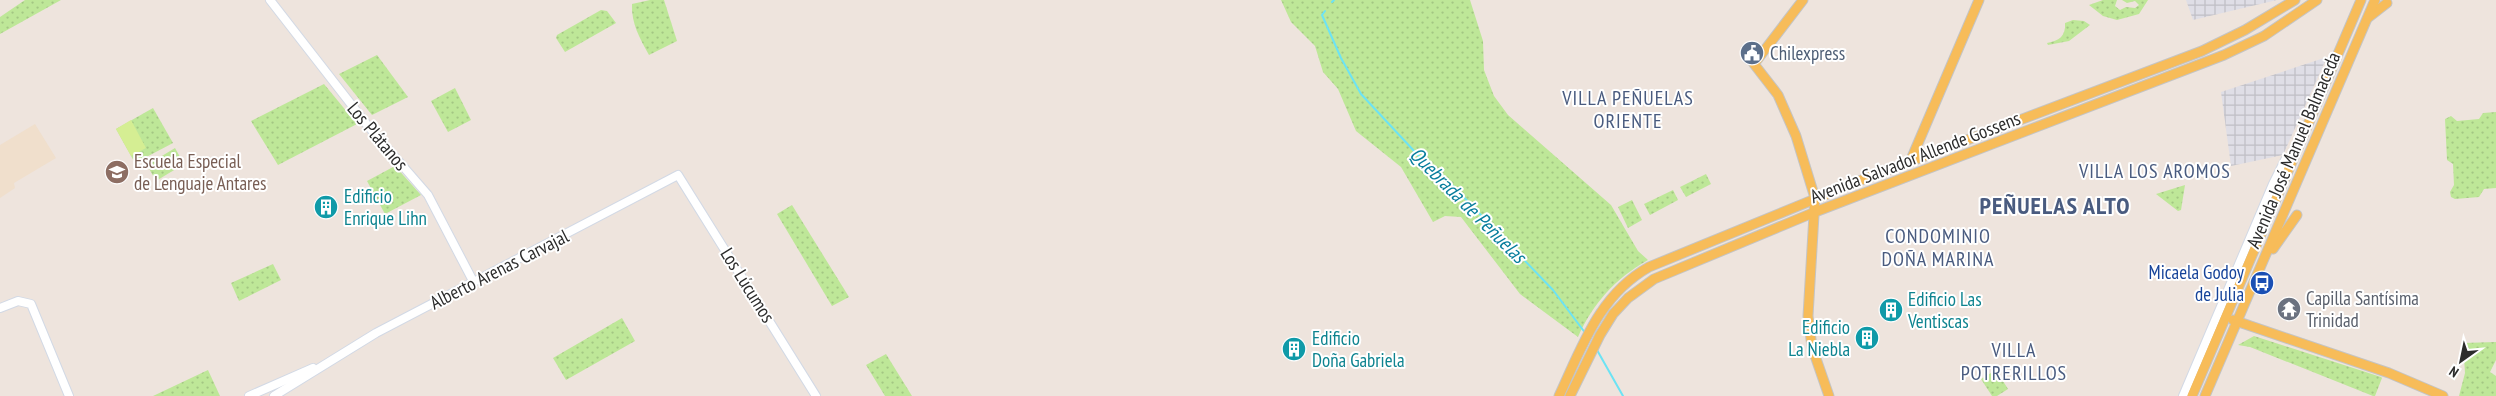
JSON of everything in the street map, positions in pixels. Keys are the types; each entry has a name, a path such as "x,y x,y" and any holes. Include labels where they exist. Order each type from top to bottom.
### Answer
{"main road":[{"path":"1804,0 1754,64 1767,78 1778,95 1796,136 1814,198 1815,212 1808,316 1812,347 1830,396"},
{"path":"1910,162 1979,0"},
{"name":"Avenida Salvador Allende Gossens","path":"1559,396 1592,325 1603,306 1624,284 1658,263 1814,198 2202,51 2245,30 2295,0"},
{"name":"Avenida Salvador Allende Gossens","path":"1570,396 1600,335 1613,314 1636,291 1664,275 1815,212 2218,58 2264,36 2318,0"},
{"name":"Avenida José Manuel Balmaceda","path":"2192,396 2288,160 2302,137 2361,0"},
{"name":"Avenida José Manuel Balmaceda","path":"2205,396 2375,0"},
{"path":"2367,19 2389,1"},
{"path":"2288,160 2296,165 2297,171 2292,195"},
{"path":"2266,257 2297,215"},
{"path":"2226,316 2389,373 2443,396"}],"street":[{"name":"Los Plátanos","path":"270,0 368,126 428,195 473,281"},
{"path":"2183,396 2273,184 2288,160"},
{"name":"Alberto Arenas Carvajal","path":"249,396 322,365 473,281 678,175"},
{"name":"Los Lúcumos","path":"678,175 816,396"},
{"path":"0,308 18,300 30,304 69,396"},
{"name":"Alberto Arenas Carvajal","path":"274,396 297,384 322,365"}],"shaded area":[{"path":"2186,0 2277,0 2193,20"},
{"path":"2327,57 2283,155 2231,166 2221,92"},
{"path":"35,124 56,158 14,183 15,188 0,198 0,145"}],"green space":[{"path":"25,0 61,0 0,34 0,17"},
{"path":"650,0 664,0 677,41 649,55 639,37 632,4"},
{"name":"Quebrada de Peñuelas","path":"1281,0 1470,0 1483,41 1484,70 1494,96 1508,115 1611,205 1638,251 1648,260 1636,267 1607,292 1598,302 1578,337 1520,294 1461,217 1445,216 1433,222 1401,167 1356,131 1338,89 1323,72 1315,46 1291,22"},
{"path":"2103,0 2117,0 2115,6 2120,10 2126,7 2135,8 2139,5 2135,1 2127,3 2122,0 2148,0 2139,14 2117,20 2103,16 2089,5"},
{"path":"601,10 607,11 616,23 565,52 556,38 557,35"},
{"path":"2073,20 2084,21 2090,25 2069,41 2048,45 2047,43 2055,41 2063,35 2065,23"},
{"path":"377,55 408,97 372,115 339,74"},
{"path":"324,84 357,124 278,165 251,121"},
{"path":"455,88 471,120 448,132 431,101"},
{"path":"153,108 173,143 135,163 116,129"},
{"path":"2496,112 2496,188 2484,189 2479,197 2455,199 2451,197 2450,192 2454,185 2453,164 2447,160 2445,119 2451,116 2457,121 2479,119 2483,113"},
{"path":"131,120 146,148 131,156 116,129"},
{"path":"175,148 184,164 156,181 147,165"},
{"path":"395,166 421,195 385,214 367,181"},
{"path":"1706,174 1711,184 1686,197 1680,187"},
{"path":"2185,185 2181,210 2178,211 2156,194"},
{"path":"1673,190 1678,200 1650,215 1644,204"},
{"path":"1632,200 1642,220 1628,228 1618,207"},
{"path":"792,205 849,297 832,306 777,214"},
{"path":"273,264 281,280 239,301 231,283"},
{"path":"622,318 635,341 566,380 553,358"},
{"path":"2254,336 2381,377 2375,396 2250,347 2238,345"},
{"path":"2496,342 2496,360 2490,372 2496,376 2496,396 2459,396 2465,373 2463,343"},
{"path":"886,354 912,396 885,396 866,365"},
{"path":"208,370 220,396 153,396"},
{"path":"1996,370 2008,389 1997,396 1992,396 1981,379"}],"waterway":[{"name":"Quebrada de Peñuelas","path":"1325,11 1322,15 1341,58 1361,94 1429,167 1453,186 1553,290 1586,334"},
{"name":"Quebrada de Peñuelas","path":"1597,350 1623,396"}],"place":[{"name":"Chilexpress","path":"1752,53"},
{"name":"Escuela Especial de Lenguaje Antares","path":"117,172"},
{"name":"Edificio Enrique Lihn","path":"326,207"},
{"name":"Micaela Godoy de Julia","path":"2262,283"},
{"name":"Capilla Santísima Trinidad","path":"2289,309"},
{"name":"Edificio Las Ventiscas","path":"1891,310"},
{"name":"Edificio La Niebla","path":"1867,338"},
{"name":"Edificio Doña Gabriela","path":"1294,349"}],"district":[{"name":"VILLA PEÑUELAS ORIENTE","path":"1628,110"},
{"name":"VILLA LOS AROMOS","path":"2155,171"},
{"name":"PEÑUELAS ALTO","path":"2055,206"},
{"name":"CONDOMINIO DOÑA MARINA","path":"1938,248"},
{"name":"VILLA POTRERILLOS","path":"2014,362"}]}
